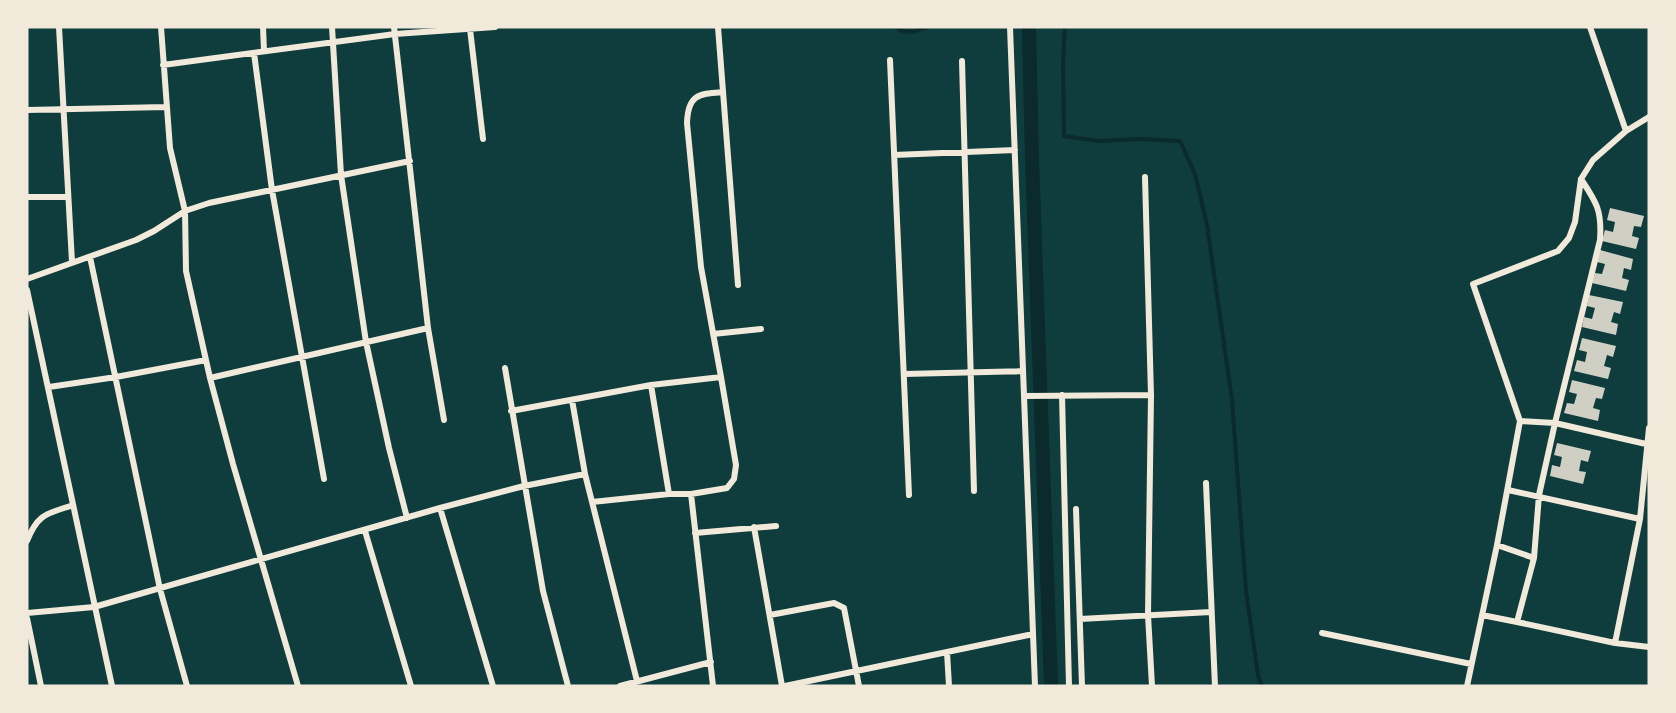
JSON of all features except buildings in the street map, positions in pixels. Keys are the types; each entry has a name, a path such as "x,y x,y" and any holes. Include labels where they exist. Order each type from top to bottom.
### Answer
{"street":[{"path":"58,27 72,262"},
{"path":"161,27 170,148 185,211 186,272 210,378 298,686"},
{"path":"263,27 264,51"},
{"path":"332,27 341,175 366,342 407,518"},
{"path":"163,65 333,42 395,30 495,27"},
{"path":"718,27 738,285"},
{"path":"1010,27 1035,686"},
{"path":"1590,27 1626,130"},
{"path":"470,29 483,139"},
{"path":"395,30 428,328 444,420"},
{"path":"254,53 273,190 324,479"},
{"path":"890,60 909,495"},
{"path":"962,61 974,491"},
{"path":"592,502 691,494 728,488 734,479 736,465 701,267 687,112 690,103 696,97 723,92"},
{"path":"27,110 166,106"},
{"path":"1467,686 1520,421 1473,284 1558,251 1569,238 1575,222 1581,178 1593,160 1626,130 1649,117"},
{"path":"894,155 1015,150"},
{"path":"27,279 154,231 185,211 209,202 410,161"},
{"path":"1145,177 1150,395 1148,615 1152,686"},
{"path":"1518,622 1534,558 1539,495 1600,240 1602,220 1596,202 1581,178"},
{"path":"27,197 68,197"},
{"path":"90,257 160,589 187,686"},
{"path":"27,290 112,686"},
{"path":"210,378 428,328"},
{"path":"712,334 761,329"},
{"path":"49,387 206,360"},
{"path":"505,368 543,591 568,686"},
{"path":"904,374 1023,371"},
{"path":"511,411 651,385 721,377"},
{"path":"651,385 669,494"},
{"path":"1062,395 1069,686"},
{"path":"1025,396 1150,395"},
{"path":"572,400 585,474 634,683"},
{"path":"1520,421 1555,423 1646,444"},
{"path":"1616,643 1640,519 1649,428"},
{"path":"27,613 94,607 440,508 524,486 585,474"},
{"path":"1206,483 1215,686"},
{"path":"1508,490 1640,519"},
{"path":"691,494 713,686"},
{"path":"27,541 33,525 41,516 73,505"},
{"path":"440,508 493,686"},
{"path":"1076,509 1082,686"},
{"path":"695,532 776,526"},
{"path":"754,527 784,686 1034,634"},
{"path":"366,531 411,686"},
{"path":"1497,545 1534,558"},
{"path":"770,615 834,603 844,608 859,686"},
{"path":"1080,620 1211,612"},
{"path":"1482,615 1616,643 1649,647"},
{"path":"27,618 41,686"},
{"path":"1322,633 1472,664"},
{"path":"947,652 948,686"},
{"path":"620,686 711,662"}],"waterway":[{"path":"897,27 901,31 912,32 928,27"},
{"path":"1029,27 1051,686"},
{"path":"1065,27 1064,136 1098,141 1141,139 1180,141 1195,174 1207,225 1232,400 1246,591 1258,675 1262,686"}]}
